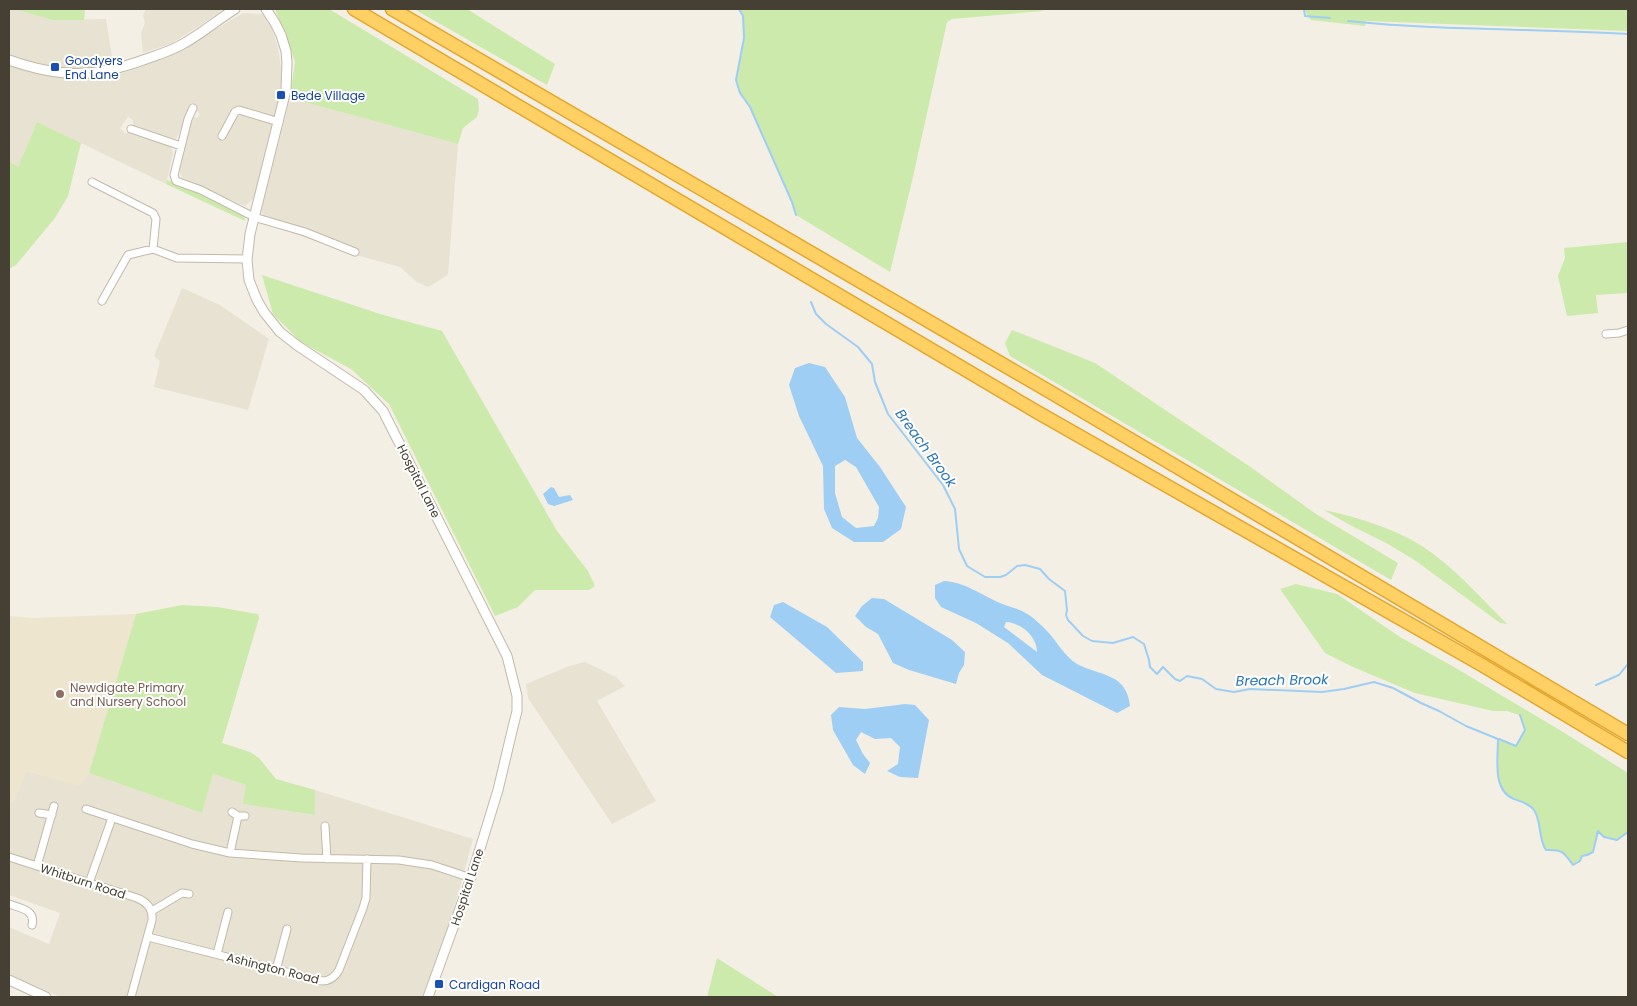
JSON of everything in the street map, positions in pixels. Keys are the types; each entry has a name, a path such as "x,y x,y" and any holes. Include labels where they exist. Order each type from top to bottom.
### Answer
{"highway":[{"path":"354,9 1028,407 1473,660 1628,752"},
{"path":"392,9 1052,393 1628,734"}],"street":[{"path":"9,60 59,73 82,74 115,69 161,54 181,45 235,9"},
{"name":"Hospital Lane","path":"266,9 281,35 287,63 286,90 250,234 247,259 252,289 271,323 293,343 364,390 383,411 507,656 517,696 516,710 498,790 471,878 428,997"},
{"path":"193,108 188,120 174,175 176,181 201,190 254,217 304,232 354,252"},
{"path":"222,136 235,112 239,110 279,122"},
{"path":"130,129 181,146"},
{"path":"92,182 153,213 156,219 152,249"},
{"path":"102,301 128,254 152,249 177,258 247,259"},
{"path":"1606,334 1619,334 1628,330"},
{"path":"37,866 54,806"},
{"path":"86,809 192,844 230,854 327,859 399,860 432,865 471,878"},
{"path":"39,813 52,815"},
{"path":"230,854 238,815"},
{"path":"89,883 112,818"},
{"path":"324,826 327,859"},
{"name":"Whitburn Road","path":"9,857 141,900 152,911"},
{"name":"Ashington Road","path":"148,936 322,981 332,978 338,974 366,898 366,859"},
{"path":"130,997 148,936 152,911 182,893 189,894"},
{"path":"9,904 30,912 34,920 32,925"},
{"path":"217,954 228,912"},
{"path":"276,970 287,929"},
{"path":"9,980 46,997"}],"shaded area":[{"path":"9,9 52,20 106,19 115,75 139,68 180,50 243,13 263,14 272,29 278,48 281,86 278,106 254,198 245,206 182,178 179,170 191,122 194,117 197,118 200,114 196,111 197,107 191,103 178,136 175,139 133,126 133,120 128,117 120,128 125,133 130,132 171,146 173,153 166,184 37,122 18,167 9,161"},
{"path":"146,9 223,9 172,43 143,53 141,33 145,23 143,15"},
{"path":"290,98 458,144 448,275 428,287 417,282 400,267 356,255 292,233 265,219 261,211"},
{"path":"182,288 220,305 269,339 248,410 154,387 160,361 154,356"},
{"name":"Newdigate Primary and Nursery School","path":"136,614 89,773 80,786 26,771 13,803 9,803 10,616 33,618"},
{"path":"585,662 616,677 625,686 597,701 656,801 612,824 528,698 526,684 569,666"},
{"path":"26,771 80,785 89,773 202,813 213,774 246,785 244,804 314,815 315,790 473,839 447,935 422,997 60,997 9,974 9,927 49,944 60,913 9,895 9,803 13,803"}],"green space":[{"path":"15,9 85,9 84,20 52,20"},
{"path":"275,9 329,9 478,99 479,110 477,117 463,128 458,144 290,98 295,62"},
{"path":"414,9 467,9 555,64 547,85"},
{"path":"739,9 1042,9 1043,11 952,19 947,22 890,272 796,215 750,107 740,93 736,80 744,38 743,16"},
{"path":"1305,9 1628,9 1628,31 1366,21 1365,26 1311,20"},
{"path":"37,122 81,143 68,196 55,218 16,265 9,269 9,161 18,167"},
{"path":"167,180 192,189 244,215 245,221 166,184"},
{"path":"1628,242 1628,293 1596,295 1598,313 1567,316 1558,276 1565,258 1564,248"},
{"path":"262,275 380,314 442,331 557,531 588,571 595,586 589,590 535,590 518,607 495,616 389,404 351,369 301,342 273,314"},
{"path":"1012,330 1095,363 1249,466 1316,514 1398,563 1391,580 1010,356 1005,343"},
{"path":"1324,510 1375,524 1422,546 1456,573 1507,624 1500,623 1416,561"},
{"path":"1296,584 1337,594 1400,637 1563,732 1628,773 1628,832 1617,840 1604,837 1598,832 1593,852 1582,856 1580,861 1573,865 1560,851 1546,850 1534,810 1527,804 1506,794 1498,778 1498,739 1516,745 1525,730 1519,715 1415,693 1325,653 1280,589"},
{"path":"182,605 217,607 258,614 259,618 222,743 250,752 259,758 276,779 315,790 315,815 243,804 246,785 213,774 202,813 89,773 136,614"},
{"path":"717,958 778,997 707,997"}],"water":[{"path":"809,363 825,367 845,397 857,438 880,467 906,507 901,529 883,542 854,542 832,528 824,509 823,466 799,416 789,385 795,368","holes":["845,460 856,467 879,507 878,518 874,526 856,528 842,517 835,493 835,466"]},
{"path":"551,487 554,488 559,497 570,495 573,500 554,506 548,504 543,494"},
{"path":"944,581 959,584 1026,613 1046,630 1072,661 1118,681 1128,695 1130,706 1117,713 1042,675 1008,643 976,623 941,607 935,598 935,585","holes":["1006,622 1027,631 1034,641 1037,652 1004,627"]},
{"path":"872,598 884,599 952,640 965,652 964,665 959,673 956,684 909,670 893,663 878,634 866,627 855,616 862,606"},
{"path":"783,602 827,627 863,662 863,671 836,673 770,617 774,605"},
{"path":"905,704 915,705 929,720 918,778 900,777 887,771 898,764 900,747 891,738 875,739 861,732 856,740 870,763 865,774 853,765 833,730 831,715 839,707 865,709"}],"waterway":[{"name":"Breach Brook","path":"739,9 743,16 744,38 736,80 740,93 750,107 796,215"},
{"path":"1304,9 1305,16 1330,18"},
{"path":"1348,21 1453,28 1628,34"},
{"name":"Breach Brook","path":"811,302 816,314 826,324 858,347 872,364 875,382 888,414 943,485 955,509 959,549 967,566 985,577 1006,575 1017,566 1025,565 1040,569 1049,579 1065,591 1066,615 1068,620 1083,636 1092,641 1113,643 1133,637 1144,644 1150,667 1157,674 1163,667 1175,679 1180,681 1187,676 1202,679 1216,689 1234,692 1250,689 1322,692 1374,682 1393,688 1466,726 1498,739 1497,764 1499,782 1502,789 1507,795 1527,804 1534,810 1546,850 1560,851 1573,865 1580,861 1582,856 1593,852 1598,831 1604,837 1617,840 1628,832"},
{"path":"1596,685 1619,675 1628,665"},
{"path":"1499,739 1516,746 1525,730 1520,715"}],"place":[{"name":"Goodyers End Lane","path":"55,67"},
{"name":"Bede Village","path":"281,95"},
{"name":"Newdigate Primary and Nursery School","path":"60,694"},
{"name":"Cardigan Road","path":"439,984"}]}
